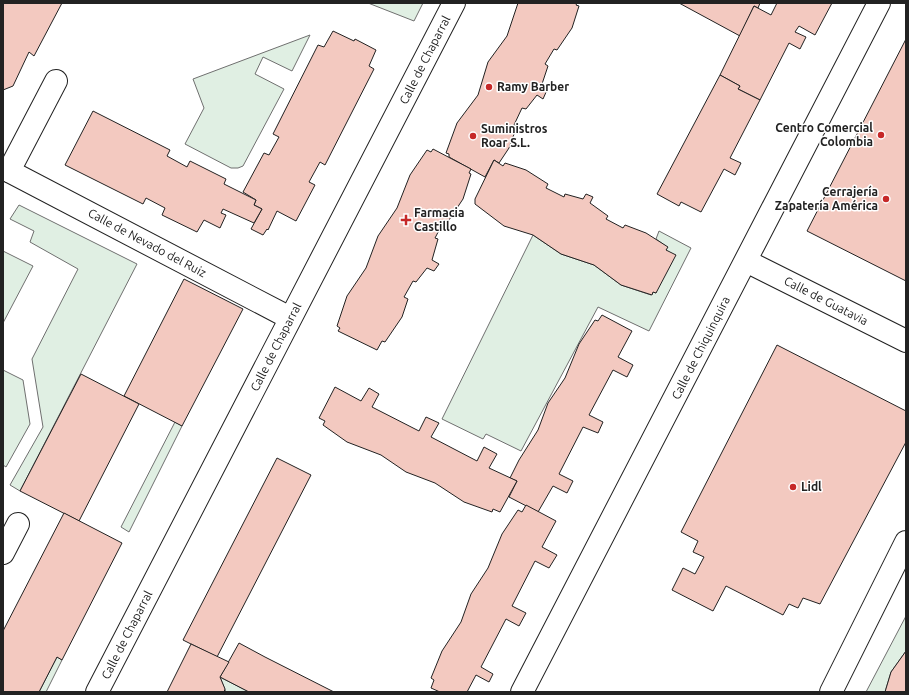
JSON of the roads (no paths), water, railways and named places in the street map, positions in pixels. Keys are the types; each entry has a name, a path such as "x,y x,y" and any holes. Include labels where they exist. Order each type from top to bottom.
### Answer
{"street":[{"name":"Calle de Chaparral","path":"97,692 454,3"},
{"name":"Calle de Chiquinquira","path":"522,692 879,3"},
{"path":"6,169 54,84"},
{"name":"Calle de Nevado del Ruiz","path":"6,169 290,318"},
{"name":"Calle de Guatavia","path":"746,261 906,341"},
{"path":"3,553 18,524"},
{"path":"831,692 906,542"}],"place":[{"name":"Ramy Barber","path":"489,87"},
{"name":"Centro Comercial Colombia","path":"881,135"},
{"name":"Suministros Roar S.L.","path":"473,136"},
{"name":"Cerrajería Zapatería América","path":"886,199"},
{"name":"Farmacia Castillo","path":"406,220"},
{"name":"Lidl","path":"793,487"}]}
